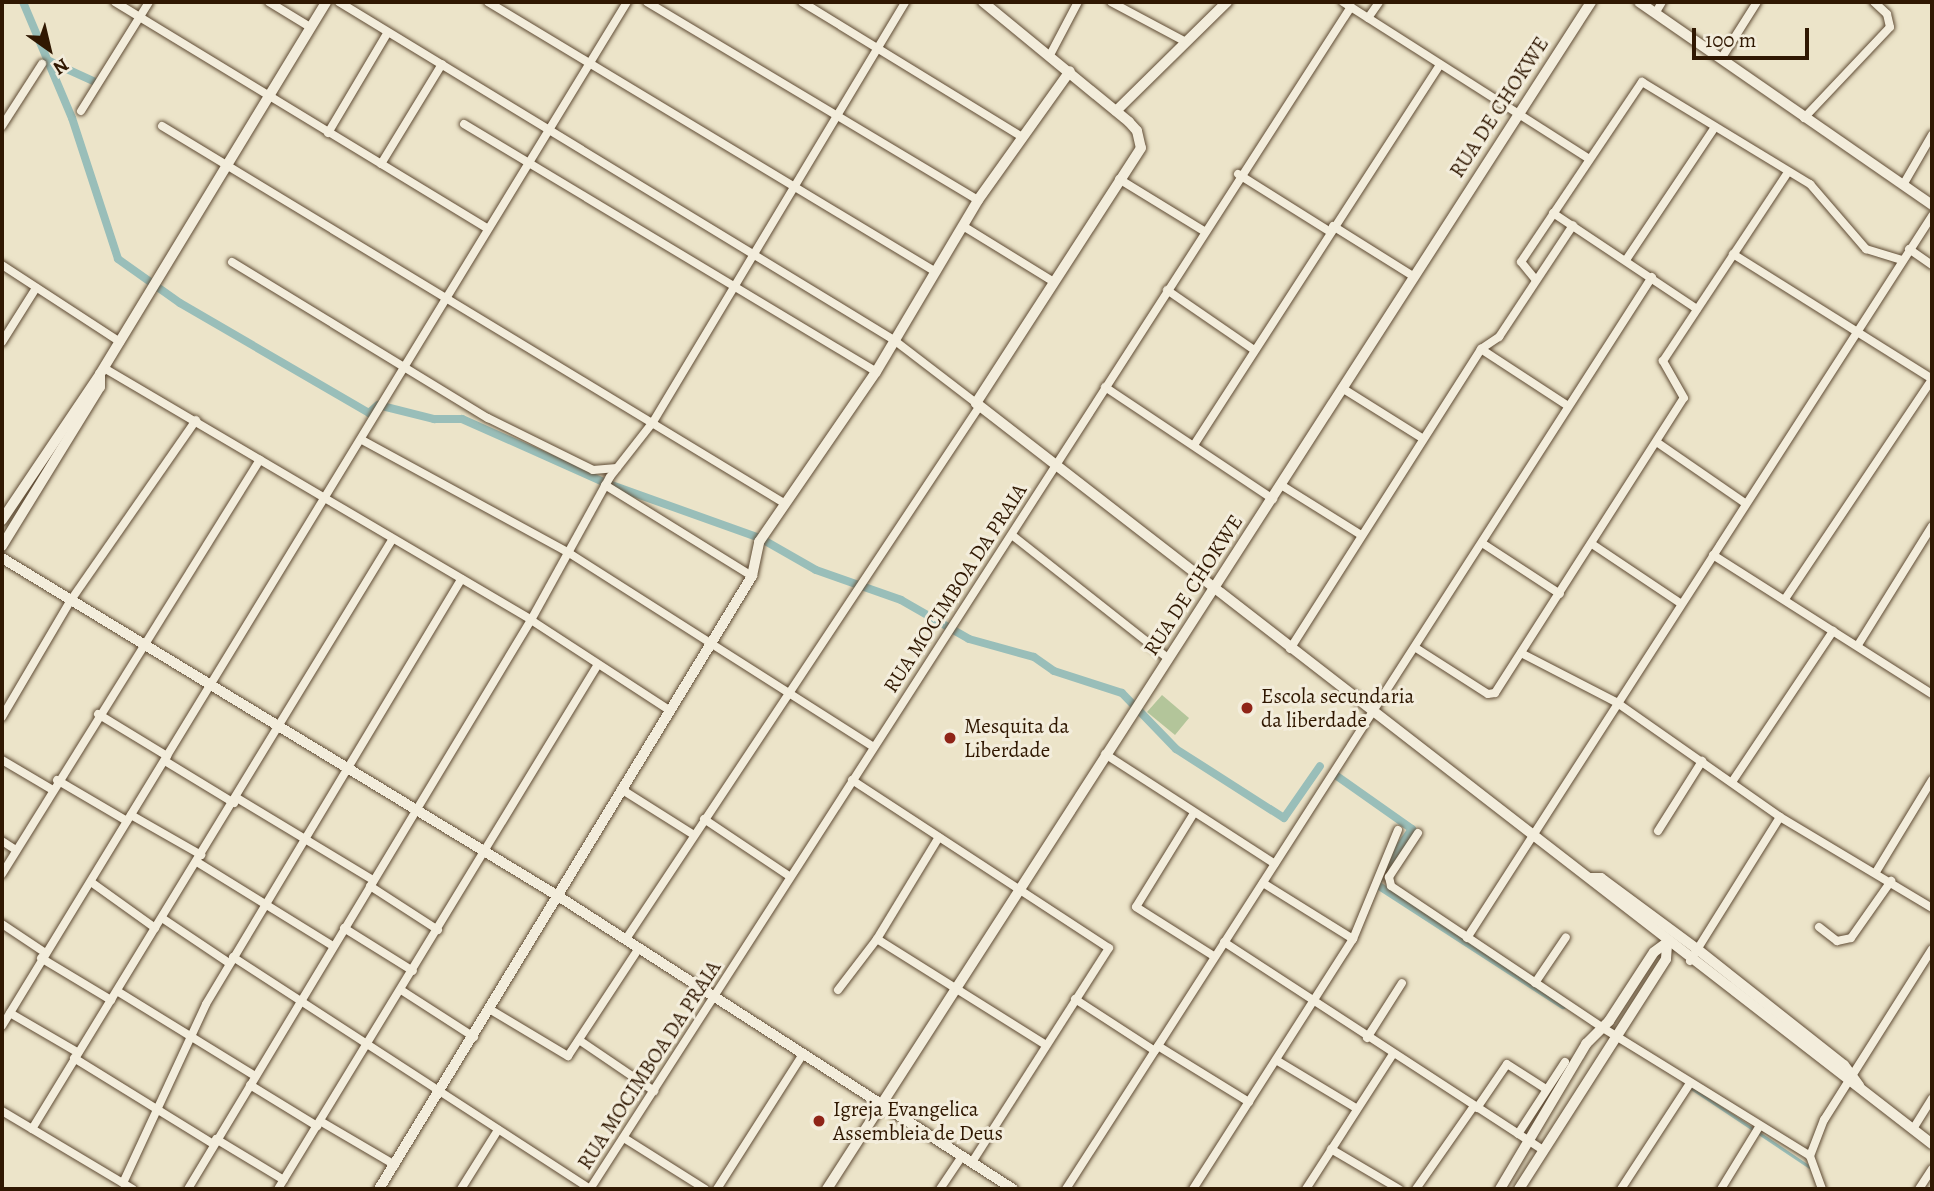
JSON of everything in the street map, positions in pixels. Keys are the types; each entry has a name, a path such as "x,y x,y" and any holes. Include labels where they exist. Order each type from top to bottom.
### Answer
{"street":[{"path":"115,2 487,228"},
{"path":"81,111 149,2"},
{"path":"269,2 310,27"},
{"path":"2,520 102,371 326,2"},
{"path":"339,2 754,252 894,340 1290,649 1534,833 1667,944 1847,1083 1859,1086 1932,1144"},
{"path":"488,2 589,64 795,183 936,272"},
{"path":"597,666 282,1186 215,1142 160,1112 76,1055 5,1018 166,759 323,498 362,440 402,365 627,2"},
{"path":"647,2 978,200"},
{"path":"802,2 1022,137"},
{"path":"188,1189 531,620 605,485 653,422 905,2"},
{"path":"1050,55 1078,2"},
{"path":"1111,2 1186,41"},
{"path":"1116,111 1227,2"},
{"path":"1368,18 1379,2"},
{"name":"RUA DE CHOKWE","path":"827,1189 1132,712 1281,485 1517,111 1591,2"},
{"path":"1639,2 1932,205"},
{"path":"1656,12 1662,2"},
{"path":"1721,59 1757,2"},
{"path":"1804,118 1890,27 1887,13 1874,2"},
{"path":"626,939 788,689 809,670 1141,148 1140,137 1116,111 987,3"},
{"path":"1347,4 1589,159"},
{"name":"RUA MOCIMBOA DA PRAIA","path":"590,1189 716,997 947,626 1012,535 1054,464 1347,4"},
{"path":"328,133 388,32"},
{"path":"2,126 42,64"},
{"path":"381,164 442,64"},
{"path":"1194,445 1253,349 1440,65"},
{"path":"379,1189 491,1010 621,789 752,576 762,538 876,372 978,200 1070,71"},
{"path":"1535,279 1521,262 1642,82 1788,172 1827,200 1866,249 1902,260"},
{"path":"464,124 876,372"},
{"path":"162,126 224,167 446,297 784,503"},
{"path":"1626,260 1715,127"},
{"path":"1903,185 1932,135"},
{"path":"1416,648 1492,695 1658,443 1685,393 1663,361 1788,172"},
{"path":"1238,174 1413,276"},
{"path":"1119,179 1204,231"},
{"path":"1553,213 1697,309"},
{"path":"1467,938 1856,329 1932,216"},
{"path":"1290,649 1481,349 1499,337 1573,225"},
{"path":"962,226 1054,282"},
{"path":"1909,249 1932,265"},
{"path":"1733,254 1932,379 1785,599"},
{"path":"232,262 402,365 571,461 593,470 617,468"},
{"path":"2,265 120,342"},
{"path":"1066,1189 1652,277"},
{"path":"2,342 36,288"},
{"path":"1167,290 1253,349"},
{"path":"1481,349 1569,406"},
{"path":"102,371 196,420 392,540 531,620 597,666 669,710"},
{"path":"2,546 100,387 102,371"},
{"path":"1105,387 1272,499"},
{"path":"1342,388 1422,438"},
{"path":"2,717 71,600 196,420"},
{"path":"362,440 569,553 712,640 873,747"},
{"path":"1658,443 1745,503"},
{"path":"2,874 51,789 260,460"},
{"path":"25,482 37,489"},
{"path":"605,485 752,576"},
{"path":"1281,485 1361,535"},
{"path":"1858,645 1932,526"},
{"path":"1012,535 1168,658"},
{"path":"32,1129 279,730 392,540"},
{"path":"1482,543 1560,594"},
{"path":"1592,544 1680,603"},
{"path":"1713,555 1931,692"},
{"path":"2,558 279,730 558,896 1013,1189"},
{"path":"123,1183 160,1112 191,1035 231,960 461,579"},
{"path":"1732,782 1833,631"},
{"path":"1521,653 1616,702 1780,817 1876,872 1932,908"},
{"path":"98,714 235,801 305,839 438,930"},
{"path":"1105,754 1275,864"},
{"path":"2,761 51,789"},
{"path":"1658,831 1702,761"},
{"path":"57,780 199,859 264,904 333,946"},
{"path":"852,780 1020,887 1109,948 972,1162"},
{"path":"1876,872 1932,780"},
{"path":"621,789 694,835"},
{"path":"1194,813 1136,907 1215,957"},
{"path":"1690,961 1780,817"},
{"path":"704,819 789,876"},
{"path":"1192,1189 1353,939 1398,830"},
{"path":"1418,833 1389,882 1467,938 1603,1028 1759,1127 1810,1156"},
{"path":"838,990 877,939 939,837"},
{"path":"2,841 16,850"},
{"path":"1590,878 1601,878 1697,949 1854,1073 1859,1086"},
{"path":"1819,927 1837,941 1850,938 1891,881"},
{"path":"90,882 155,928"},
{"path":"1263,883 1353,939"},
{"path":"1634,917 1641,908"},
{"path":"162,918 368,1044 590,1189"},
{"path":"2,925 111,1000"},
{"path":"344,928 413,971"},
{"path":"1500,1189 1586,1044 1603,1028 1654,952 1667,944 1674,933"},
{"path":"1535,983 1566,937"},
{"path":"877,939 1046,1045"},
{"path":"1224,943 1310,1002 1544,1150"},
{"path":"1519,1189 1666,959 1667,944"},
{"path":"491,1010 565,1057 639,948"},
{"path":"1822,1189 1810,1156 1811,1142 1932,949"},
{"path":"1712,978 1720,968"},
{"path":"1367,1038 1402,983"},
{"path":"401,990 474,1037"},
{"path":"117,991 255,1076"},
{"path":"1075,999 1249,1102"},
{"path":"1795,1043 1802,1033"},
{"path":"579,1040 654,1091"},
{"path":"717,1189 803,1054"},
{"path":"1306,1189 1393,1054"},
{"path":"1276,1060 1356,1108"},
{"path":"1518,1134 1565,1062"},
{"path":"1416,1189 1507,1064 1546,1089"},
{"path":"1621,1189 1690,1083"},
{"path":"250,1085 394,1165"},
{"path":"1913,1129 1932,1098"},
{"path":"2,1111 133,1189"},
{"path":"1721,1189 1759,1127"},
{"path":"461,1189 498,1130"},
{"path":"624,1138 705,1189"},
{"path":"1331,1149 1399,1189"},
{"path":"940,1189 962,1156"},
{"path":"1919,1189 1932,1168"}],"green space":[{"path":"1162,695 1189,718 1175,735 1147,712"}],"waterway":[{"path":"23,2 72,118 118,259 180,303 369,413 378,405"},
{"path":"47,60 93,81"},
{"path":"382,406 434,419 462,419 606,483 760,538 816,570 901,600 969,639 1034,657 1054,671 1122,693 1176,749 1284,818 1320,766"},
{"path":"1334,774 1412,829 1385,868"},
{"path":"1379,879 1376,884 1563,1005"},
{"path":"1690,1087 1810,1167"}],"place":[{"name":"Escola secundaria da liberdade","path":"1247,708"},
{"name":"Mesquita da Liberdade","path":"950,738"},
{"name":"Igreja Evangelica Assembleia de Deus","path":"819,1121"}]}
